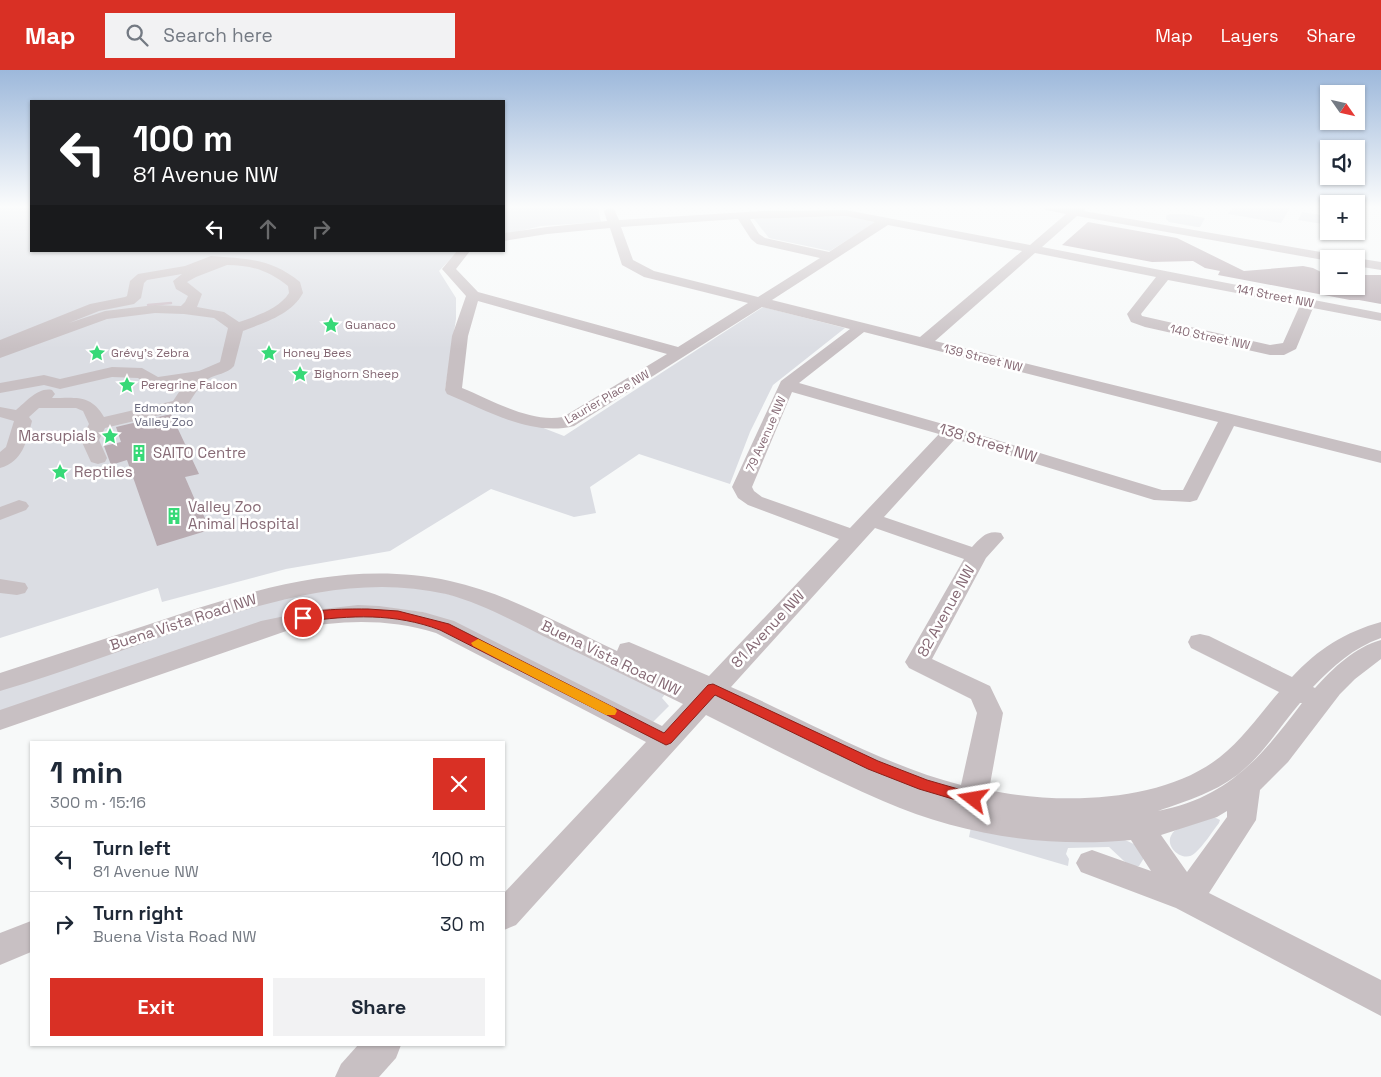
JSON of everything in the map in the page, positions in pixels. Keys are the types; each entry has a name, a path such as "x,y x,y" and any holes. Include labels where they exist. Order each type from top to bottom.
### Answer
{"street":[{"path":"461,255 449,269 473,295 499,300 680,353"},
{"name":"139 Street NW","path":"625,255 627,262 649,274 760,300 922,343 1381,457"},
{"path":"825,255 830,256"},
{"path":"922,343 1027,255"},
{"name":"141 Street NW","path":"1065,255 1381,317"},
{"name":"Laurier Place NW","path":"473,295 460,336 453,390 535,422 557,424 568,422 680,353 830,256"},
{"path":"190,305 194,294 181,286 180,281 218,257"},
{"path":"0,346 122,308 134,298 134,290 140,278 188,269 218,257 261,258 292,283 296,287 296,292 292,301 281,309 236,328"},
{"path":"1365,263 1381,266"},
{"name":"140 Street NW","path":"1165,274 1134,314 1136,318 1145,323 1270,350 1284,350 1290,346 1308,303"},
{"path":"122,308 136,313 190,305 222,315 236,328"},
{"name":"79 Avenue NW","path":"862,327 787,385 742,487 745,494 755,501 862,528"},
{"path":"19,416 60,384 112,372 142,373 155,382 202,376 224,367 228,363 236,328"},
{"path":"0,353 49,330"},
{"path":"98,424 179,405 190,388 202,376"},
{"path":"0,388 44,380 60,384"},
{"name":"138 Street NW","path":"787,385 951,432 1161,496 1190,496 1228,419"},
{"path":"35,403 84,405 90,408 98,424"},
{"path":"0,412 19,416 23,421 15,449 0,462"},
{"path":"98,424 90,440 98,458"},
{"name":"81 Avenue NW","path":"505,914 951,432"},
{"path":"862,528 976,556"},
{"name":"82 Avenue NW","path":"973,799 990,713 982,692 918,662 976,556 993,538"},
{"name":"Buena Vista Road NW","path":"0,669 254,586 329,571 393,568 444,573 484,584 707,695 893,793 957,814 1008,825 1054,830 1092,831 1131,816 1156,799 1192,787 1227,768 1308,695 1338,678 1353,664 1381,648"},
{"name":"Buena Vista Road NW","path":"0,682 262,596 318,584 378,579 439,585 476,595 707,695 924,785 973,799 1012,806 1096,809 1131,816 1190,814 1214,805 1246,787 1279,754 1308,695 1334,651 1368,633 1381,630"},
{"name":"Buena Vista Road NW","path":"0,720 270,627 322,615 378,613 415,618 445,627 666,740"},
{"path":"1200,642 1308,695"},
{"path":"1187,898 1240,820 1246,787"},
{"path":"1131,816 1187,898"},
{"path":"1092,863 1187,898 1381,999"},
{"path":"354,1077 382,1046"}],"green space":[{"name":"Edmonton Valley Zoo","path":"0,255 454,255 439,271 456,298 456,319 445,390 564,436 763,307 845,328 773,385 750,432 730,484 639,454 590,487 596,513 574,517 491,489 390,551 286,569 162,602 158,588 0,638"},
{"path":"371,585 428,589 475,601 666,693 662,698 669,706 653,722 423,612 367,606 0,714 0,688 282,596"},
{"path":"1214,817 1220,820 1219,823 1195,853 1186,856 1172,849 1170,839 1175,831"},
{"path":"971,827 1125,840 1136,845 1144,858 1139,866 1131,866 1109,847 1068,848 1066,854 1069,859 1068,866 969,837"}],"building":[{"path":"1115,255 1212,255 1244,271 1303,266 1320,272 1320,294 1218,275 1220,271 1205,268 1193,261 1152,262"},
{"path":"1365,275 1381,275 1381,304 1324,295 1365,295"},
{"path":"171,414 199,474 185,477 208,525 204,526 206,531 157,546 127,460 111,465 104,446 121,442 116,427"}],"waterway":[{"path":"148,305 171,303"}],"slow traffic":[{"path":"478,643 610,711"}],"place":[{"name":"Guanaco","path":"331,325"},
{"name":"Grévy's Zebra","path":"97,353"},
{"name":"Honey Bees","path":"269,353"},
{"name":"Bighorn Sheep","path":"300,374"},
{"name":"Peregrine Falcon","path":"127,385"},
{"name":"Marsupials","path":"110,436"},
{"name":"SAITO Centre","path":"139,453"},
{"name":"Reptiles","path":"60,472"},
{"name":"Valley Zoo Animal Hospital","path":"174,516"}],"route":[{"path":"303,618 368,612 415,618 445,627 666,740 713,689 873,765 924,785 973,799"}]}
